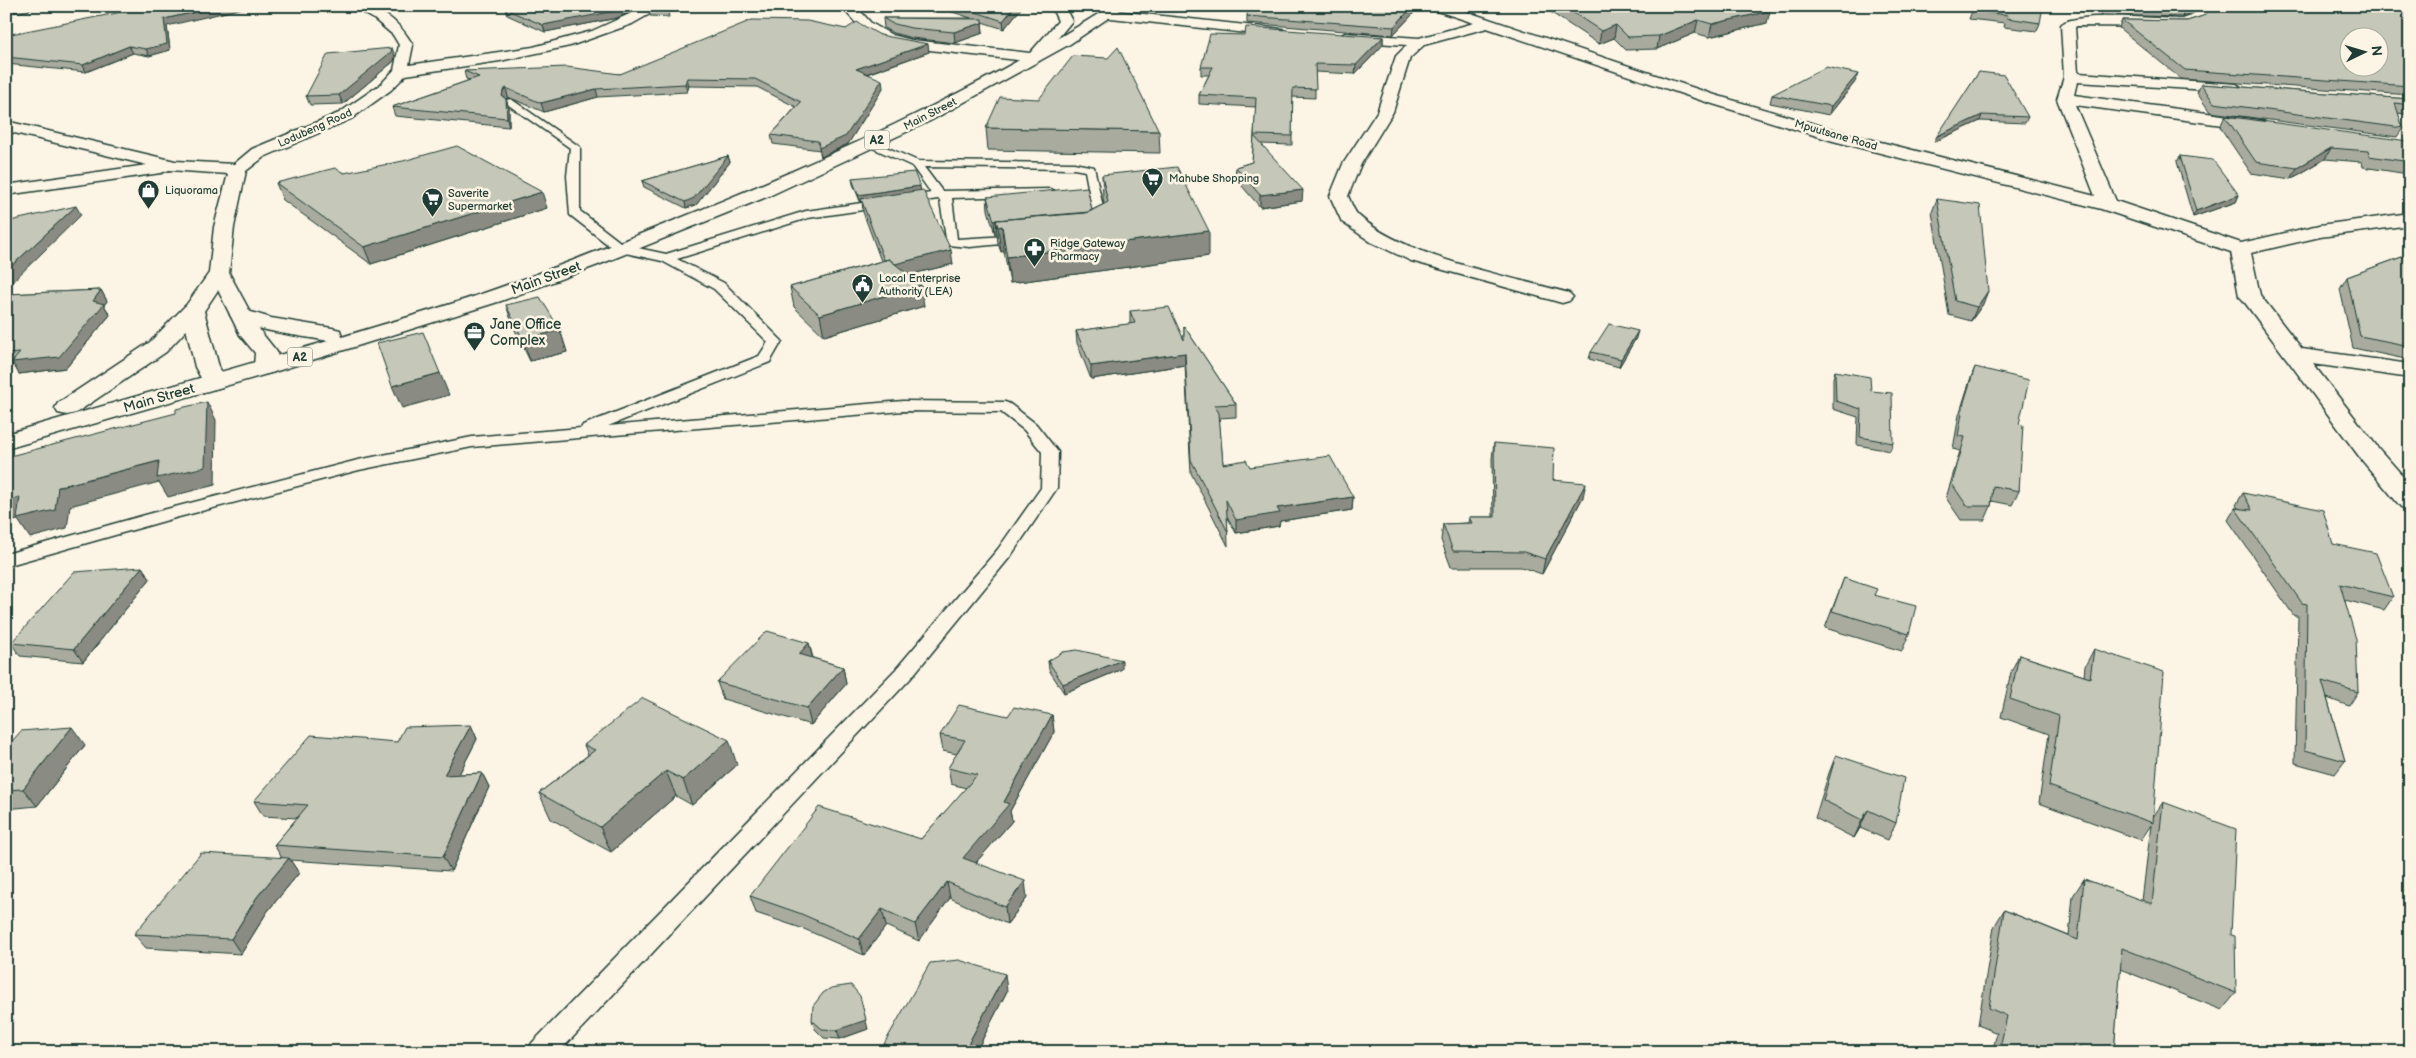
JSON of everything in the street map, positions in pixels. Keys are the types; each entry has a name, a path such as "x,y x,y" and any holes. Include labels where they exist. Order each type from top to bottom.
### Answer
{"main road":[{"path":"6,8 27,6"},
{"path":"358,6 379,16 399,33 406,45 401,71 544,50 618,26 658,6"},
{"path":"847,6 855,12 866,26 887,38 912,44 1034,58 1065,21 1057,6"},
{"name":"Mpuutsane Road","path":"1436,6 1709,98 1838,136 2108,205 2240,249"},
{"path":"2108,205 2065,99 2071,77 2068,25 2074,22 2183,23 2193,20 2210,6"},
{"path":"1114,10 1300,35"},
{"name":"Main Street","path":"620,248 763,192 924,118 1034,58 1114,10"},
{"path":"1330,36 1419,42 1486,24"},
{"path":"1419,42 1402,56 1385,112 1352,164 1339,196 1349,218 1378,238 1418,256 1562,297"},
{"name":"Lodubeng Road","path":"238,169 258,153 345,116 386,87 401,71"},
{"path":"2071,77 2250,90"},
{"path":"2065,99 2272,127"},
{"path":"6,126 175,166 238,169 224,227 219,273 193,311 158,347 67,408"},
{"path":"6,190 175,166"},
{"path":"2410,219 2320,231 2240,249 2250,296 2292,354 2410,502"},
{"name":"A2","path":"590,262 620,248"},
{"name":"Main Street","path":"266,359 332,335 472,292 590,262"},
{"name":"Main Street","path":"6,425 67,408 211,374 494,297 590,262"},
{"path":"219,273 240,315 266,359"},
{"path":"193,311 211,374"},
{"path":"240,315 267,324 332,335"},
{"path":"2292,354 2410,371"},
{"name":"Main Street","path":"6,442 211,374"}],"lane":[{"path":"511,102 539,120 558,138 575,147 572,176 574,212 620,248 666,258 718,286 775,341 764,359 756,363 570,435"},
{"path":"870,143 916,164 1083,167 1090,169 1090,192 1101,225 1098,229 1081,232"},
{"path":"916,164 939,196 946,198 951,242 970,243 1035,237"},
{"path":"666,258 806,215 939,196 1068,192"},
{"path":"6,560 159,516 412,452 521,436 570,435 903,406 1006,407 1030,427 1050,452 1049,488 1004,553 903,674 541,1052"}],"building":[{"path":"137,6 222,6 164,19 167,44 146,49 129,46 83,65 6,57 6,35 137,9"},
{"path":"508,6 626,6 615,11 543,25 505,9"},
{"path":"958,6 1015,6 1003,21"},
{"path":"1248,6 1413,6 1394,27 1247,16"},
{"path":"1563,6 1755,6 1770,11 1712,24 1698,20 1659,36 1628,37 1616,25 1601,31"},
{"path":"1975,6 2043,6 2040,23 2007,18 2008,15 1972,11"},
{"path":"2104,6 2191,6 2185,9"},
{"path":"2214,6 2389,6 2388,9 2410,12 2410,86 2185,70 2122,20 2187,21 2203,16"},
{"path":"883,18 982,19 982,23 954,32 911,28 891,23"},
{"path":"752,20 807,21 846,29 857,22 880,35 928,44 856,69 882,80 846,136 819,148 818,141 771,135 801,102 755,79 687,78 685,84 596,89 541,103 506,88 502,96 506,99 507,118 392,107 479,77 464,71 567,67 620,74"},
{"path":"1246,27 1383,37 1356,65 1315,64 1316,89 1293,88 1292,136 1254,135 1256,98 1199,95 1213,67 1201,67 1210,34 1245,35"},
{"path":"1118,47 1159,131 986,128 1000,97 1039,99 1073,56 1108,58"},
{"path":"392,48 391,52 339,95 306,96 328,54"},
{"path":"1826,67 1858,74 1831,106 1772,95"},
{"path":"1979,72 2004,75 2028,117 1982,115 1937,136"},
{"path":"2201,84 2410,99 2410,105 2395,103 2403,128 2214,103"},
{"path":"2225,116 2408,141 2410,162 2369,156 2368,151 2331,148 2297,168 2256,162"},
{"path":"1254,136 1303,190 1260,195 1236,167 1252,162"},
{"path":"457,146 542,192 364,247 276,183 335,168 344,173 403,161"},
{"path":"728,156 694,198 685,202 642,181"},
{"path":"2180,156 2213,160 2239,195 2196,211"},
{"path":"1177,167 1209,231 1007,257 1002,226 998,227 996,220 1089,212 1108,202 1102,175"},
{"path":"914,172 920,186 858,195 852,178"},
{"path":"1087,187 1092,210 1086,213 994,221 987,197"},
{"path":"923,190 951,250 895,264 889,259 884,260 861,199"},
{"path":"1937,199 1980,205 1988,291 1977,307 1955,301"},
{"path":"76,206 6,271 6,222"},
{"path":"2410,254 2410,346 2360,336 2347,277"},
{"path":"889,259 921,285 820,315 790,287"},
{"path":"101,290 93,301 104,304 59,357 12,362 20,353 6,354 6,294"},
{"path":"540,297 560,330 523,340 506,305"},
{"path":"1169,307 1184,340 1184,326 1236,404 1214,405 1219,413 1223,464 1246,460 1250,467 1330,456 1353,497 1277,508 1280,513 1236,520 1226,500 1228,532 1191,460 1185,353 1091,366 1076,331 1135,323 1130,311"},
{"path":"1609,324 1638,331 1621,359 1591,352"},
{"path":"423,332 440,373 392,386 377,343"},
{"path":"1975,367 2029,380 2019,424 2023,425 2019,491 1993,486 1991,506 1967,506 1952,484 1965,437 1958,436 1964,402"},
{"path":"1835,371 1870,377 1871,391 1892,393 1893,443 1860,437 1861,409 1836,401"},
{"path":"207,402 205,467 157,478 159,461 58,487 55,510 17,519 20,497 6,501 6,457 176,413 176,409"},
{"path":"1494,443 1554,448 1553,480 1586,483 1545,559 1524,552 1453,551 1443,524 1472,523 1469,517 1495,517"},
{"path":"2243,493 2323,510 2333,544 2376,553 2393,597 2340,584 2356,639 2358,692 2322,681 2345,761 2305,750 2307,604 2302,603 2235,508 2252,510"},
{"path":"142,567 74,649 11,643 74,572"},
{"path":"1844,578 1877,589 1874,595 1916,606 1909,634 1832,611"},
{"path":"767,631 809,643 799,654 843,667 807,708 717,682"},
{"path":"2094,649 2164,672 2153,823 2049,786 2059,716 2010,699 2019,655 2090,678"},
{"path":"1077,650 1122,660 1063,684 1048,661 1063,652"},
{"path":"643,698 729,740 683,780 666,771 600,827 539,793 595,750 584,745"},
{"path":"959,705 1008,716 1014,707 1052,715 1004,802 1009,804 963,858 1025,881 1005,907 947,882 915,924 882,909 859,939 799,913 750,896 819,807 921,839 977,775 948,768 965,740 940,735"},
{"path":"471,725 444,775 482,773 443,857 274,845 308,805 254,801 311,735 397,742 405,727"},
{"path":"72,727 23,789 6,790 6,748 21,731"},
{"path":"1836,755 1904,778 1896,823 1868,810 1862,820 1823,800"},
{"path":"2163,802 2236,829 2231,935 2235,936 2236,993 2122,948 2114,1052 2091,1052 2073,1044 2072,1052 1999,1052 2007,1016 1989,1008 2004,910 2078,940 2084,879 2152,904"},
{"path":"201,853 289,858 257,897 231,939 134,934"},
{"path":"959,960 1005,974 964,1052 909,1052 884,1044 930,963"},
{"path":"851,985 860,996 866,1020 837,1030 822,1029 812,1020 813,1006 823,993 831,988"}],"place":[{"name":"Mahube Shopping","path":"1153,197"},
{"name":"Liquorama","path":"149,209"},
{"name":"Saverite Supermarket","path":"432,218"},
{"name":"Ridge Gateway Pharmacy","path":"1034,268"},
{"name":"Local Enterprise Authority (LEA)","path":"863,303"},
{"name":"Jane Office Complex","path":"474,351"}]}
